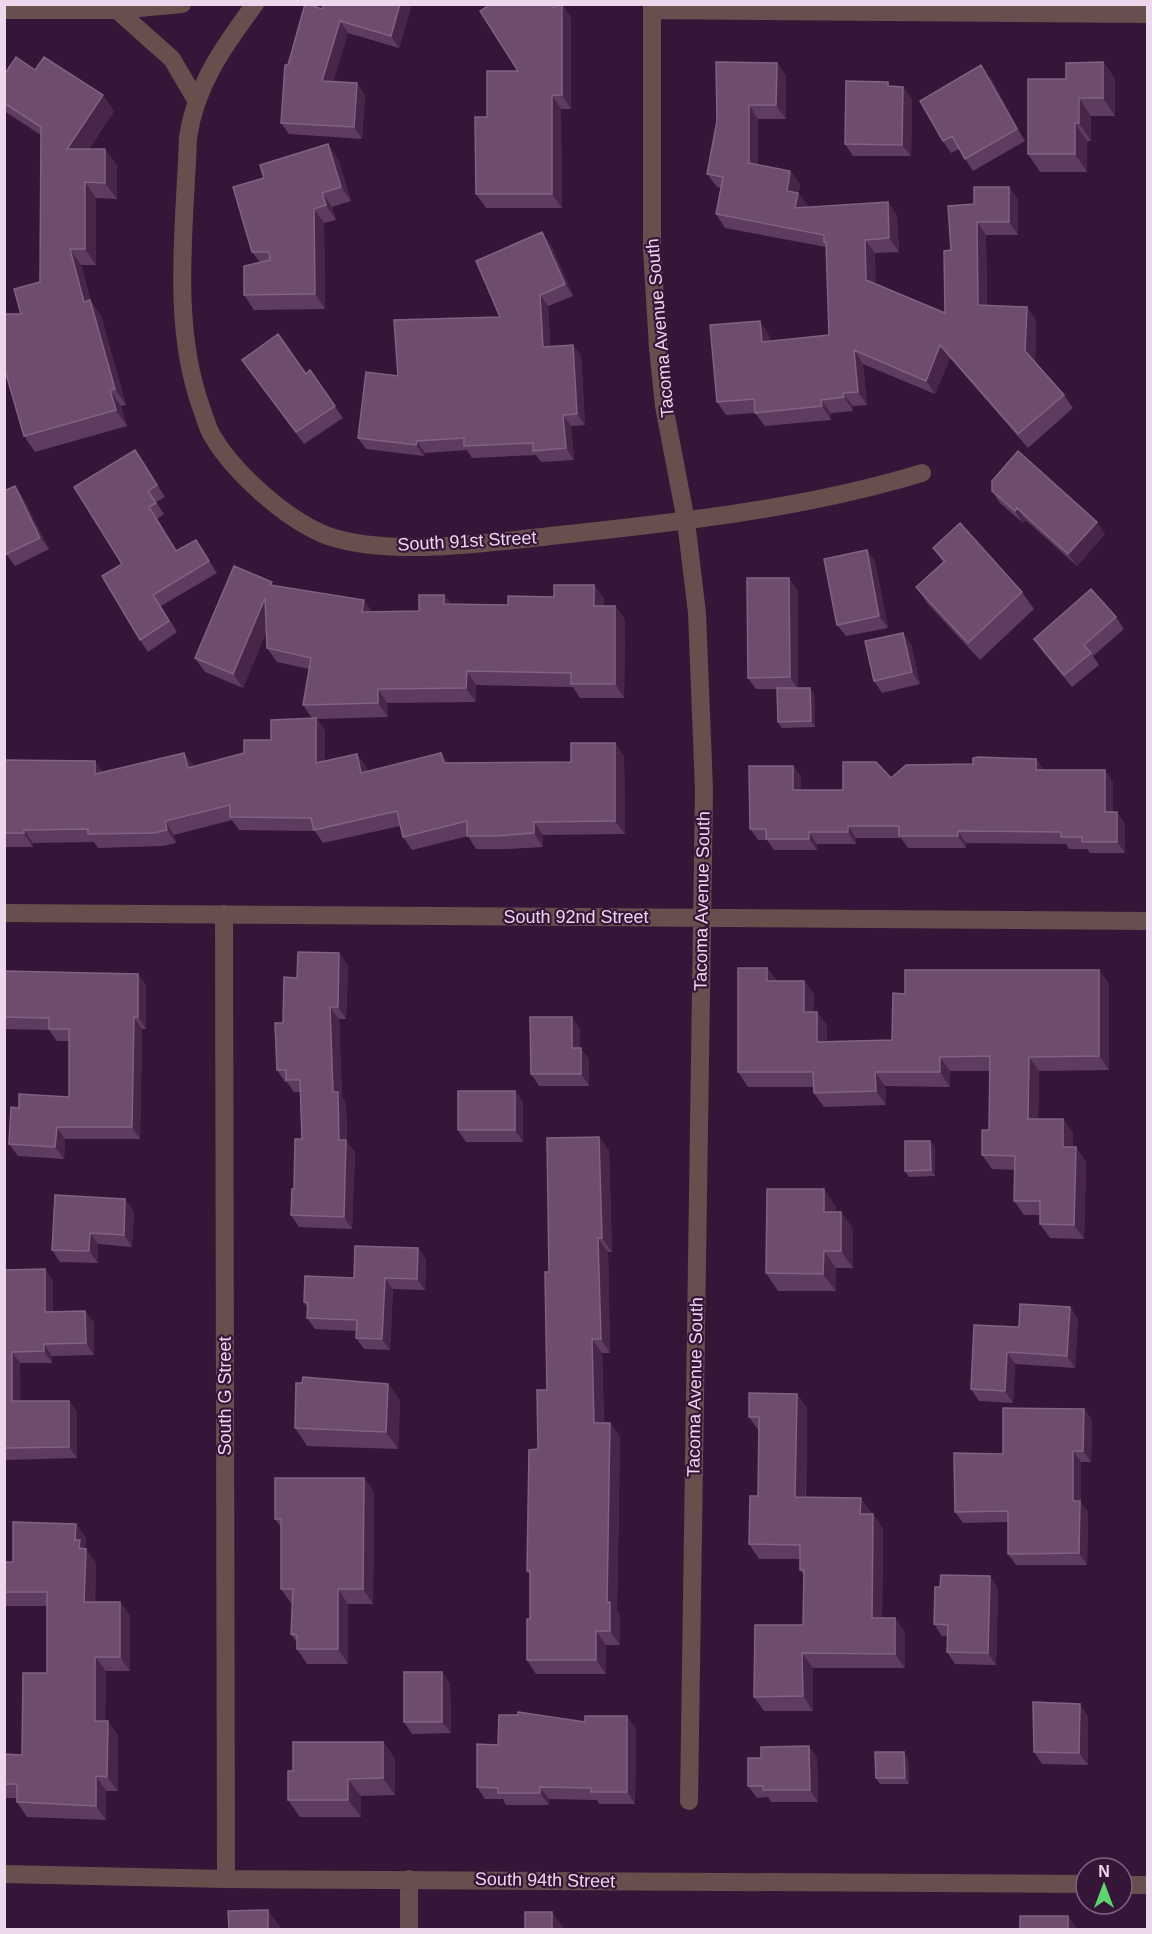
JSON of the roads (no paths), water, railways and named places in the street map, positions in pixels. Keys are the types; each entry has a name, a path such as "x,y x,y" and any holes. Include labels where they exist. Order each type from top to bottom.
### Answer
{"street":[{"path":"4,10 117,10 182,4"},
{"name":"South 91st Street","path":"255,4 222,48 196,100 188,138 183,293 186,348 193,383 212,436 253,483 297,522 330,536 383,546 472,544 686,521 884,485 922,474"},
{"path":"652,7 1148,14"},
{"name":"Tacoma Avenue South","path":"652,7 652,249 658,348 664,406 686,521 697,613 702,688 704,790 689,1801"},
{"path":"117,10 172,59 196,100"},
{"name":"South 92nd Street","path":"4,913 1148,921"},
{"name":"South G Street","path":"224,914 226,1879"},
{"name":"South 94th Street","path":"4,1874 226,1879 1074,1884"},
{"path":"409,1879 409,1929"}]}
